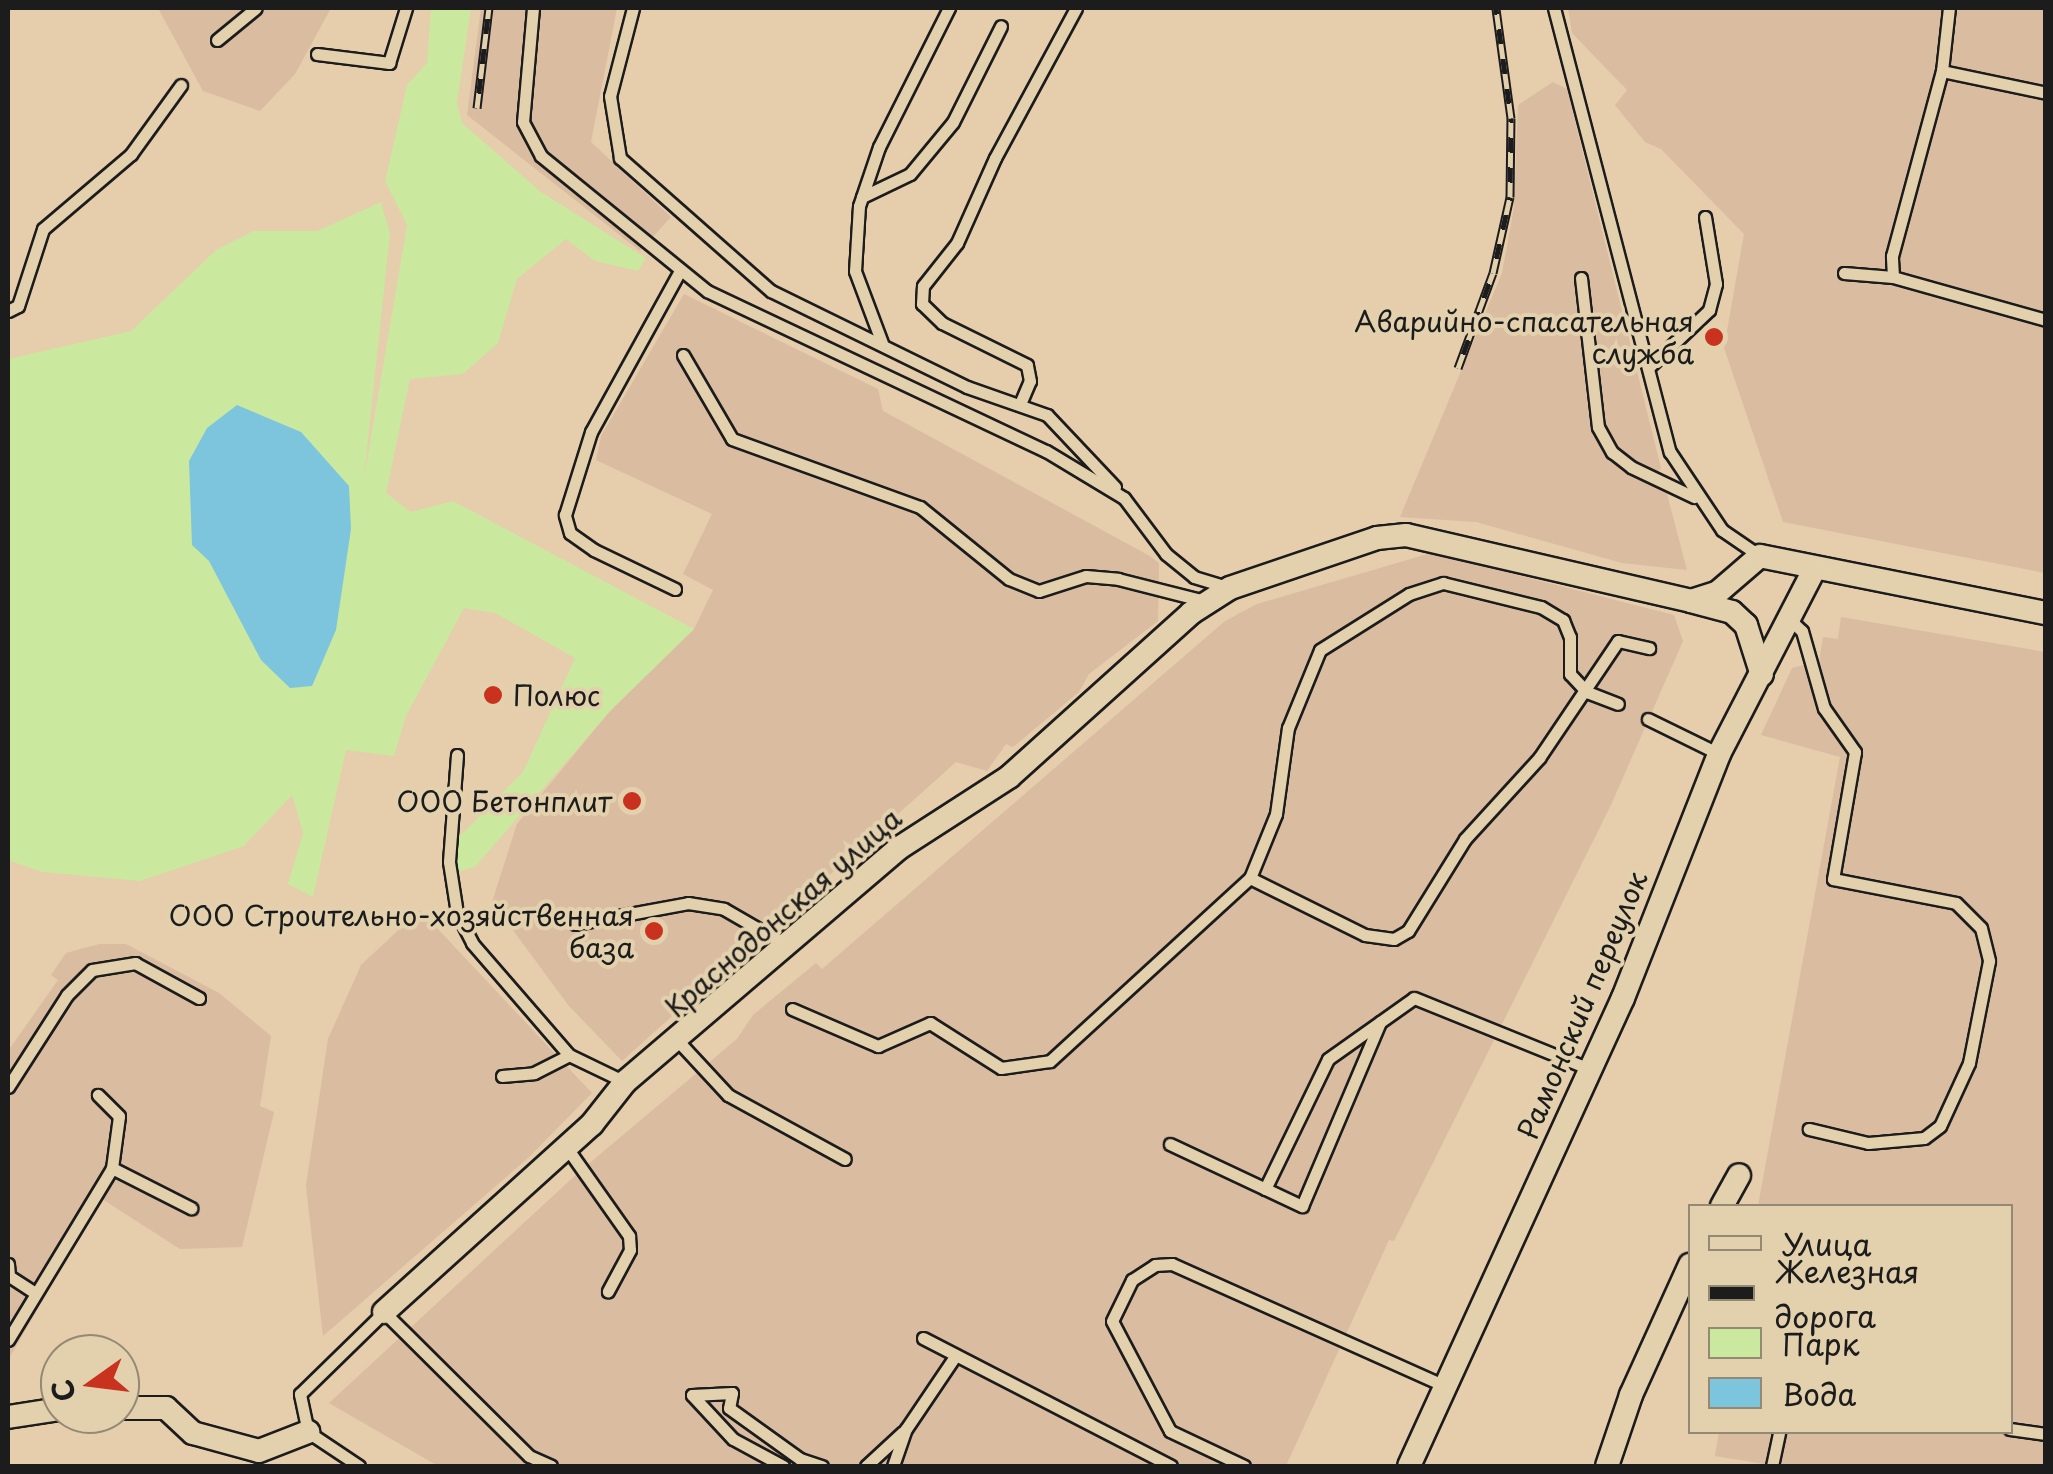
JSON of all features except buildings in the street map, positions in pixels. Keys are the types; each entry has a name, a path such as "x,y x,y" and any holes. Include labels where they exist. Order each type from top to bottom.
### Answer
{"street":[{"name":"Краснодонская улица","path":"384,1312 567,1148 626,1082 790,946 899,848 1009,777 1209,602 1230,588 1377,538 1406,535 1732,612 1746,625 1762,674"},
{"path":"1691,601 1718,592 1760,556 1814,570 2046,613"},
{"name":"Рамонский переулок","path":"1409,1466 1590,1070 1719,754 1814,570"},
{"path":"1723,1204 1739,1175"},
{"path":"1607,1466 1632,1393 1688,1269"},
{"path":"140,1408 166,1408 194,1434 259,1451 308,1432"},
{"path":"8,1417 40,1412"}],"lane":[{"path":"217,40 256,8"},
{"path":"317,54 389,63 406,8"},
{"path":"533,8 524,122 541,156 680,272 706,291 1046,451 1124,498"},
{"path":"633,8 610,96 620,158 770,291 968,387 1047,415 1124,498 1166,554 1194,576 1230,588"},
{"path":"882,343 855,271 862,198 878,148 949,8"},
{"path":"1020,404 1030,381 1027,365 942,323 922,304 923,286 957,243 994,158 1076,8"},
{"path":"1554,8 1670,452 1694,496 1722,530 1760,556"},
{"path":"1893,276 1892,256 1942,72 1949,8"},
{"path":"862,198 910,174 953,122 1001,26"},
{"path":"1942,72 2046,93"},
{"path":"8,311 18,306 43,229 131,154 181,86"},
{"path":"1649,367 1709,310 1716,284 1704,218"},
{"path":"675,589 594,550 570,533 564,514 592,432 680,272"},
{"path":"1844,273 1893,276 2046,320"},
{"path":"1580,278 1598,427 1612,452 1631,467 1694,496"},
{"path":"683,356 732,439 920,507 1009,579 1039,591 1086,576 1118,578 1209,602"},
{"path":"792,1008 878,1046 930,1023 1000,1068 1026,1070 1086,1035 1250,878 1276,814 1293,712 1320,650 1410,594 1444,584 1541,607 1563,620 1570,637 1570,674 1587,692 1618,704"},
{"path":"1788,618 1802,631 1824,708 1855,752 1832,879 1956,903 1981,928 1989,961 1969,1064 1940,1126 1924,1138 1868,1143 1810,1129"},
{"path":"1250,878 1365,936 1394,939 1408,931 1465,839 1587,692 1618,640 1649,648"},
{"path":"1648,719 1719,754"},
{"path":"457,756 447,820 458,914 472,943 569,1055 626,1082"},
{"path":"575,924 688,902 724,909 790,946"},
{"path":"8,1088 67,995 92,970 135,962 198,998"},
{"path":"1265,1188 1328,1058 1414,998 1590,1070"},
{"path":"1170,1144 1302,1206 1310,1199 1382,1018"},
{"path":"678,1041 728,1096 845,1159"},
{"path":"502,1076 534,1073 569,1055"},
{"path":"8,1340 112,1168 119,1116 98,1095"},
{"path":"567,1148 629,1236 630,1250 608,1291"},
{"path":"112,1168 190,1208"},
{"path":"8,1264 9,1276 36,1293"},
{"path":"1244,1466 1170,1431 1112,1320 1132,1280 1154,1265 1172,1264 1445,1386"},
{"path":"359,1466 308,1432 298,1410 300,1394 384,1312 529,1456 551,1466"},
{"path":"923,1338 1155,1464 1171,1466"},
{"path":"866,1466 906,1429 956,1355"},
{"path":"783,1466 733,1439 692,1396 732,1393 729,1408 800,1460 822,1466"},
{"path":"2013,1428 2046,1434"},
{"path":"892,1466 906,1429"},
{"path":"1772,1466 1780,1434"}],"shaded area":[{"path":"158,8 331,8 295,74 260,111 203,91"},
{"path":"481,8 617,8 591,142 671,217 640,251 467,115"},
{"path":"1568,8 2045,8 2045,573 1783,522 1724,348 1744,234 1661,149 1645,142 1615,105 1627,90 1572,33"},
{"path":"1553,82 1567,89 1661,468 1651,485 1667,494 1687,570 1622,563 1476,522 1400,517 1502,273 1514,207 1518,105"},
{"path":"684,294 878,389 883,411 1148,555 1159,563 1158,621 1089,674 1079,692 1013,747 1006,744 987,771 956,762 622,1061 569,1006 492,902 517,824 610,711 694,629 713,590 683,574 712,514 596,460 601,436"},
{"path":"1431,553 1674,615 1683,641 1610,807 1394,1241 1389,1240 1286,1466 438,1466 329,1403 579,1172 737,1039 753,1015 816,963 822,969 1225,621 1257,604"},
{"path":"1841,617 2045,652 2045,1466 1776,1466 1715,1456 1719,1434 2013,1434 2013,1204 1758,1204 1840,757 1761,735 1792,668 1819,661 1823,637 1838,639"},
{"path":"420,910 592,1093 528,1158 323,1336 306,1186 328,1039 361,965"},
{"path":"99,944 126,944 219,993 271,1036 260,1106 274,1112 242,1247 180,1249 102,1199 8,1360 8,1051 58,980 51,975 66,953"}],"green space":[{"path":"431,8 471,8 457,102 462,123 541,192 646,258 638,271 595,261 566,239 517,279 498,343 463,374 410,379 386,493 411,512 453,501 694,629 610,711 475,867 456,872 453,843 523,772 575,658 495,613 464,608 406,716 394,756 346,750 313,897 288,884 303,833 292,795 244,846 140,881 42,872 8,860 8,359 131,331 216,250 253,231 317,231 381,202 390,233 364,478 407,225 385,181 407,85 427,63"}],"water":[{"path":"237,405 301,432 349,486 351,529 336,630 312,686 290,688 261,660 209,561 192,545 189,461 207,428"}],"railway":[{"path":"477,108 489,8"},
{"path":"1458,368 1493,273 1510,197 1511,118 1496,8"}],"place":[{"name":"Аварийно-спасательная служба","path":"1714,337"},
{"name":"Полюс","path":"493,695"},
{"name":"ООО Бетонплит","path":"632,801"},
{"name":"ООО Строительно-хозяйственная база","path":"654,931"}]}
